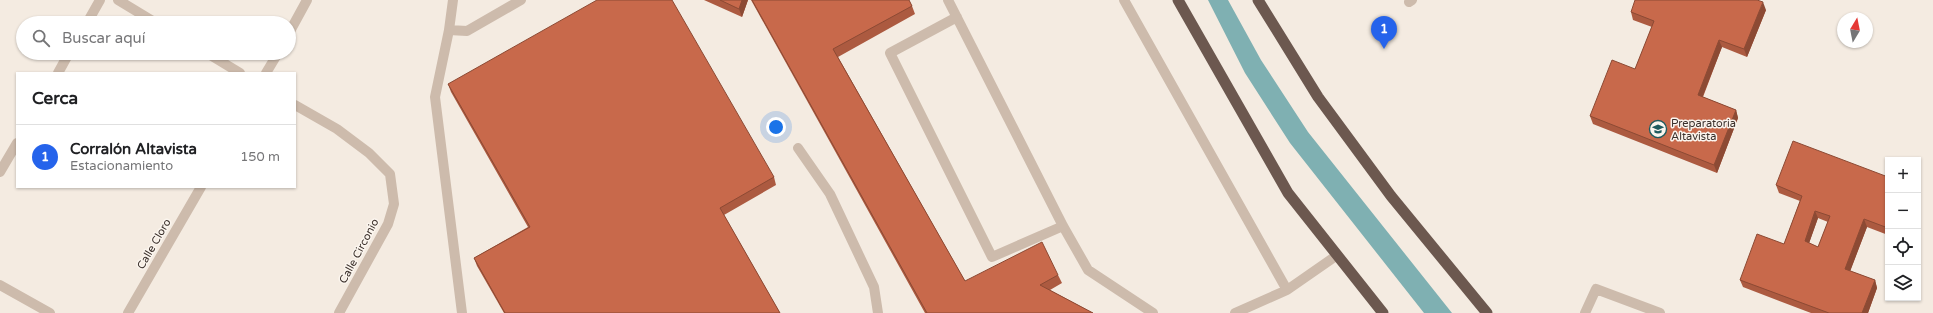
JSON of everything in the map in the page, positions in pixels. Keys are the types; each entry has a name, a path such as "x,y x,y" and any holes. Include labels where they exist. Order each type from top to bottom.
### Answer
{"highway":[{"path":"1178,0 1288,193 1336,256 1384,313"},
{"path":"1258,0 1322,104 1391,196 1487,313"}],"street":[{"path":"91,16 100,0"},
{"path":"118,0 144,16"},
{"path":"296,20 307,0"},
{"path":"453,0 449,30 435,97 462,313"},
{"path":"449,30 467,30 520,0"},
{"path":"948,0 1063,226 1088,270 1153,313"},
{"path":"1124,0 1287,290"},
{"path":"957,17 890,53 992,257 1063,226"},
{"path":"59,72 65,60"},
{"path":"218,60 238,72"},
{"path":"267,72 274,60"},
{"name":"Calle Circonio","path":"296,106 337,129 368,153 390,174 394,204 388,224 339,313"},
{"path":"0,172 16,145"},
{"path":"798,148 830,194 874,287 878,313"},
{"name":"Calle Cloro","path":"128,313 200,188"},
{"path":"1235,313 1287,290 1336,256"},
{"path":"0,285 50,313"},
{"path":"1585,313 1596,289 1660,313"}],"water":[{"path":"1208,0 1228,0 1261,60 1308,132 1452,313 1424,313 1290,143 1245,73"}],"building":[{"path":"597,0 672,0 774,177 720,208 780,313 505,313 474,258 530,227 448,84"},
{"path":"720,0 742,0 739,9"},
{"path":"752,0 909,0 912,6 833,49 965,281 1042,242 1058,275 1040,285 1093,313 927,313"},
{"path":"1635,0 1757,0 1763,2 1744,49 1719,40 1698,95 1736,110 1714,165 1590,116 1612,60 1635,69 1654,21 1631,12"},
{"path":"1793,141 1885,176 1885,227 1864,219 1845,269 1875,280 1862,313 1829,313 1740,280 1757,234 1784,244 1802,196 1776,185","holes":["1815,211 1830,216 1818,247 1805,241"]}],"place":[{"name":"Corralón Altavista","path":"1384,49"},
{"name":"Preparatoria Altavista","path":"1658,129"}]}
